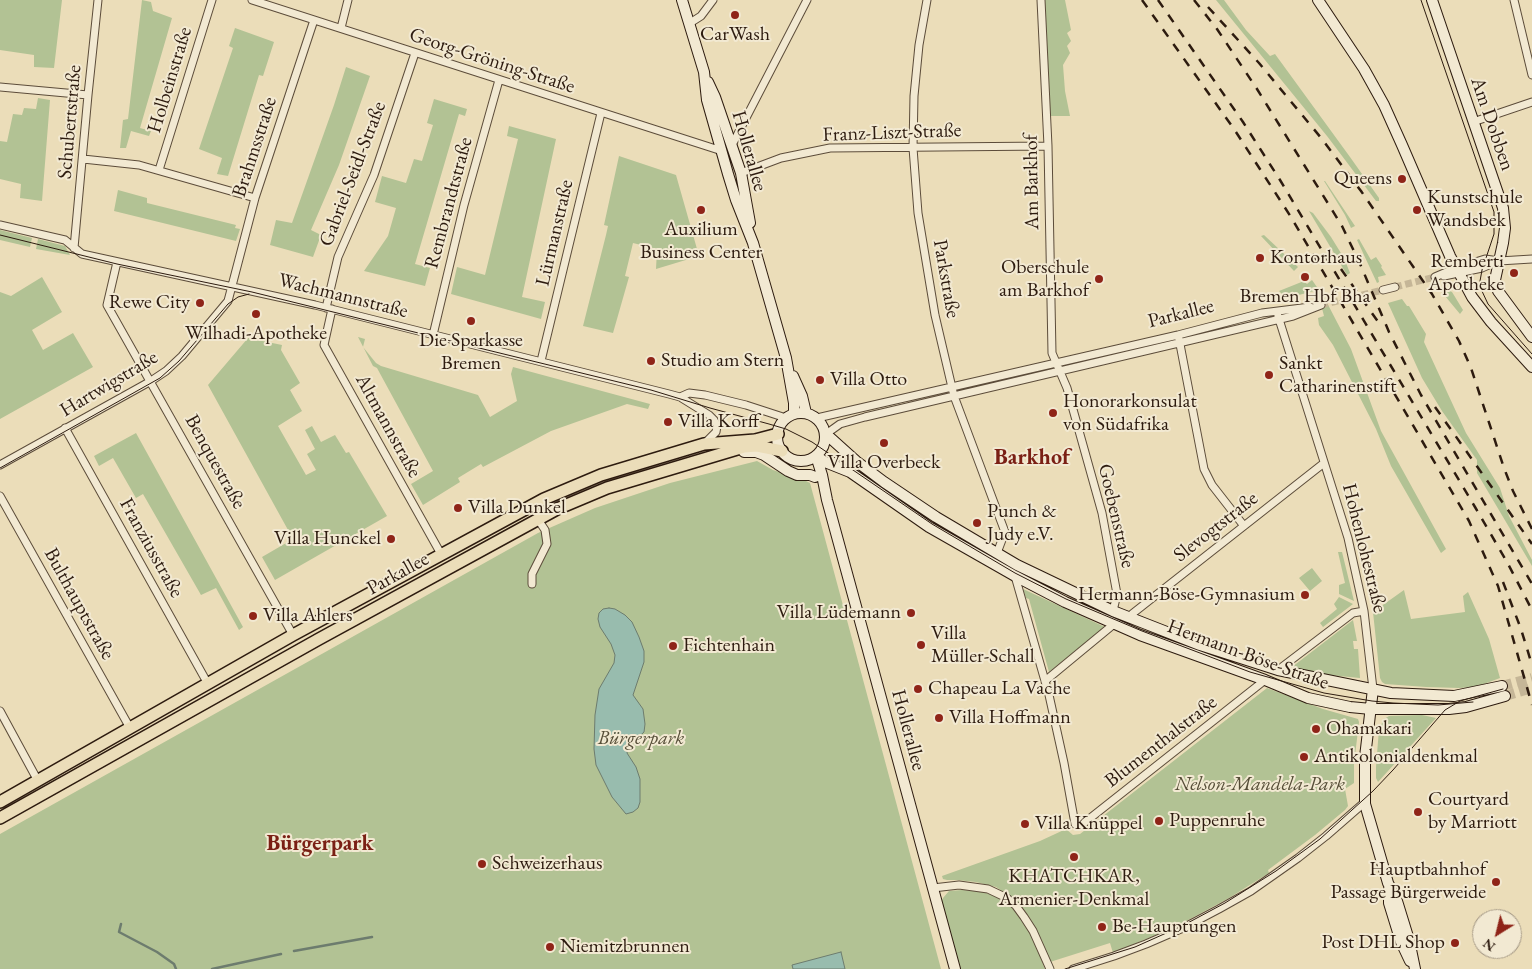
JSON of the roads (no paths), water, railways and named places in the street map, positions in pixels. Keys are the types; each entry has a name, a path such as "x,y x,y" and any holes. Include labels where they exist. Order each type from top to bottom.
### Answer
{"main road":[{"name":"Hollerallee","path":"682,0 704,72 715,97 741,173 753,243"},
{"path":"1318,0 1364,69 1384,106 1457,271 1472,298 1532,367"},
{"name":"Am Dobben","path":"1432,0 1503,208 1504,243 1495,280 1498,291 1532,337"},
{"name":"Hollerallee","path":"704,72 707,100 736,200 753,243 788,366 794,403 790,416"},
{"name":"Hollerallee","path":"788,366 802,396 806,413"},
{"path":"806,413 817,418 824,427 826,434 823,446 816,456 802,461 793,459 782,451 779,445 778,434 780,425 790,416 806,413"},
{"name":"Parkallee","path":"0,802 293,635 544,500 574,486 638,463 704,444 755,440 778,434"},
{"name":"Hermann-Böse-Straße","path":"816,456 825,462 850,472 929,527 1065,602 1114,624 1195,656 1265,680 1308,698 1350,707 1371,709 1449,709 1466,706 1503,691 1454,696 1391,693 1278,670 1200,645 1113,611 1017,565 936,517 884,482 852,458 826,434"},
{"name":"Parkallee","path":"0,818 537,518 607,488 744,447 757,446 782,451"},
{"path":"736,450 756,452 797,475 815,477"},
{"name":"Hollerallee","path":"816,456 954,969"},
{"name":"Hollerallee","path":"802,461 815,477 827,500"},
{"name":"Hohenlohestraße","path":"1372,690 1365,757 1365,802 1388,883 1390,903 1398,933 1415,969"},
{"path":"38,781 45,793"}],"street":[{"name":"Schubertstraße","path":"74,248 98,0"},
{"name":"Holbeinstraße","path":"159,170 212,0"},
{"name":"Georg-Gröning-Straße","path":"252,0 722,151"},
{"path":"341,28 348,0"},
{"path":"690,23 701,16 713,0"},
{"path":"732,145 807,0"},
{"name":"Parkstraße","path":"927,0 919,45 914,96 913,148 918,213 934,315 954,396 1005,532 997,553"},
{"name":"Am Barkhof","path":"1041,0 1048,146 1052,350 1056,364"},
{"path":"1514,0 1532,75"},
{"name":"Brahmsstraße","path":"232,286 255,198 314,20"},
{"name":"Gabriel-Seidl-Straße","path":"329,309 338,256 374,175 415,52"},
{"name":"Rembrandtstraße","path":"433,335 464,205 499,80"},
{"path":"0,86 88,95"},
{"path":"1473,122 1532,102"},
{"name":"Lürmanstraße","path":"541,361 601,113"},
{"name":"Franz-Liszt-Straße","path":"741,173 781,158 830,148 1048,146"},
{"path":"83,159 139,164 255,198"},
{"name":"Wachmannstraße","path":"0,225 65,240 82,254 329,309 680,397 714,420 717,426 716,432 704,444"},
{"path":"1457,271 1485,259 1532,259"},
{"name":"Benquestraße","path":"117,262 107,305 293,635"},
{"name":"Hartwigstraße","path":"0,465 166,371 182,356 228,301 232,286"},
{"path":"1383,290 1395,286"},
{"name":"Parkallee","path":"817,418 1056,364 1179,339 1279,319 1293,316 1318,306 1262,312 1179,339 1060,371 840,424 826,434"},
{"name":"Altmannstraße","path":"329,309 324,345 441,554"},
{"name":"Hohenlohestraße","path":"1276,310 1348,538 1364,611 1372,690"},
{"path":"1179,339 1204,469 1212,485 1244,526"},
{"path":"1056,364 1060,371"},
{"name":"Goebenstraße","path":"1060,371 1102,513 1117,594 1113,611"},
{"name":"Wachmannstraße","path":"680,397 689,393 705,395 790,416"},
{"name":"Franziusstraße","path":"66,428 208,684"},
{"name":"Slevogtstraße","path":"1130,618 1132,614 1324,463"},
{"name":"Bulthauptstraße","path":"0,496 130,728"},
{"path":"532,584 532,574 547,544 545,530 537,518"},
{"path":"1015,576 1045,681 1114,624"},
{"path":"1278,670 1354,614 1364,611"},
{"name":"Blumenthalstraße","path":"1045,681 1064,763 1075,824 1084,823 1265,680"},
{"path":"0,711 38,781"},
{"path":"1073,969 1146,944 1219,910 1298,858 1365,802"},
{"path":"932,888 958,885 988,889 1006,898 1024,916 1050,969"}],"waterway":[{"path":"121,924 119,932 157,952 174,964 176,969"},
{"path":"294,951 372,937"},
{"path":"212,969 281,954"}],"tunnel":[{"path":"1395,287 1435,277"},
{"path":"1321,305 1383,290"},
{"path":"1502,686 1532,678"},
{"path":"1505,696 1532,688"}],"tram line":[{"path":"1421,0 1494,212 1494,234 1482,270 1481,289 1488,304 1532,354"},
{"path":"0,235 117,264 252,292 651,390 786,429 812,442 932,524 1015,573 1066,599 1142,631 1250,672 1324,693 1393,703 1438,705 1473,702"},
{"path":"0,468 160,378 179,361 228,304 238,297 249,294"},
{"path":"1065,969 1135,947 1182,926 1225,903 1276,871 1320,839 1373,791 1445,710 1460,701 1503,689"}],"railway":[{"path":"1142,0 1234,129 1291,217 1469,521 1498,586 1532,705"},
{"path":"1158,0 1243,122 1280,180 1475,507 1532,610"},
{"path":"1194,0 1217,29 1257,89 1342,226 1389,332 1421,395 1532,584"},
{"path":"1208,7 1259,63 1322,139 1361,191 1432,294 1459,341 1471,368 1504,468 1532,529"},
{"path":"1341,269 1381,326"},
{"path":"1435,407 1532,544"},
{"path":"1503,582 1532,665"}],"place":[{"name":"CarWash","path":"735,15"},
{"name":"Queens","path":"1402,179"},
{"name":"Auxilium Business Center","path":"701,210"},
{"name":"Kunstschule Wandsbek","path":"1417,210"},
{"name":"Kontorhaus","path":"1260,258"},
{"name":"Remberti Apotheke","path":"1514,273"},
{"name":"Bremen Hbf Bha","path":"1305,277"},
{"name":"Oberschule am Barkhof","path":"1099,279"},
{"name":"Rewe City","path":"200,303"},
{"name":"Wilhadi-Apotheke","path":"256,314"},
{"name":"Die Sparkasse Bremen","path":"471,321"},
{"name":"Studio am Stern","path":"651,361"},
{"name":"Sankt Catharinenstift","path":"1269,375"},
{"name":"Villa Otto","path":"820,380"},
{"name":"Honorarkonsulat von Südafrika","path":"1053,413"},
{"name":"Villa Korff","path":"668,422"},
{"name":"Villa Overbeck","path":"884,443"},
{"name":"Villa Dunkel","path":"458,508"},
{"name":"Punch & Judy e.V.","path":"977,523"},
{"name":"Villa Hunckel","path":"391,539"},
{"name":"Hermann-Böse-Gymnasium","path":"1305,595"},
{"name":"Villa Lüdemann","path":"911,613"},
{"name":"Villa Ahlers","path":"253,616"},
{"name":"Villa Müller-Schall","path":"921,645"},
{"name":"Fichtenhain","path":"673,646"},
{"name":"Chapeau La Vache","path":"918,689"},
{"name":"Villa Hoffmann","path":"939,718"},
{"name":"Ohamakari","path":"1316,729"},
{"name":"Antikolonialdenkmal","path":"1304,757"},
{"name":"Courtyard by Marriott","path":"1418,812"},
{"name":"Puppenruhe","path":"1159,821"},
{"name":"Villa Knüppel","path":"1025,824"},
{"name":"KHATCHKAR, Armenier-Denkmal","path":"1074,857"},
{"name":"Schweizerhaus","path":"482,864"},
{"name":"Hauptbahnhof Passage Bürgerweide","path":"1496,882"},
{"name":"Be-Hauptungen","path":"1102,927"},
{"name":"Post DHL Shop","path":"1455,943"},
{"name":"Niemitzbrunnen","path":"550,947"}],"district":[{"name":"Barkhof","path":"1032,458"},
{"name":"Bürgerpark","path":"320,844"}],"park label":[{"name":"Nelson-Mandela-Park","path":"1260,785"}]}
